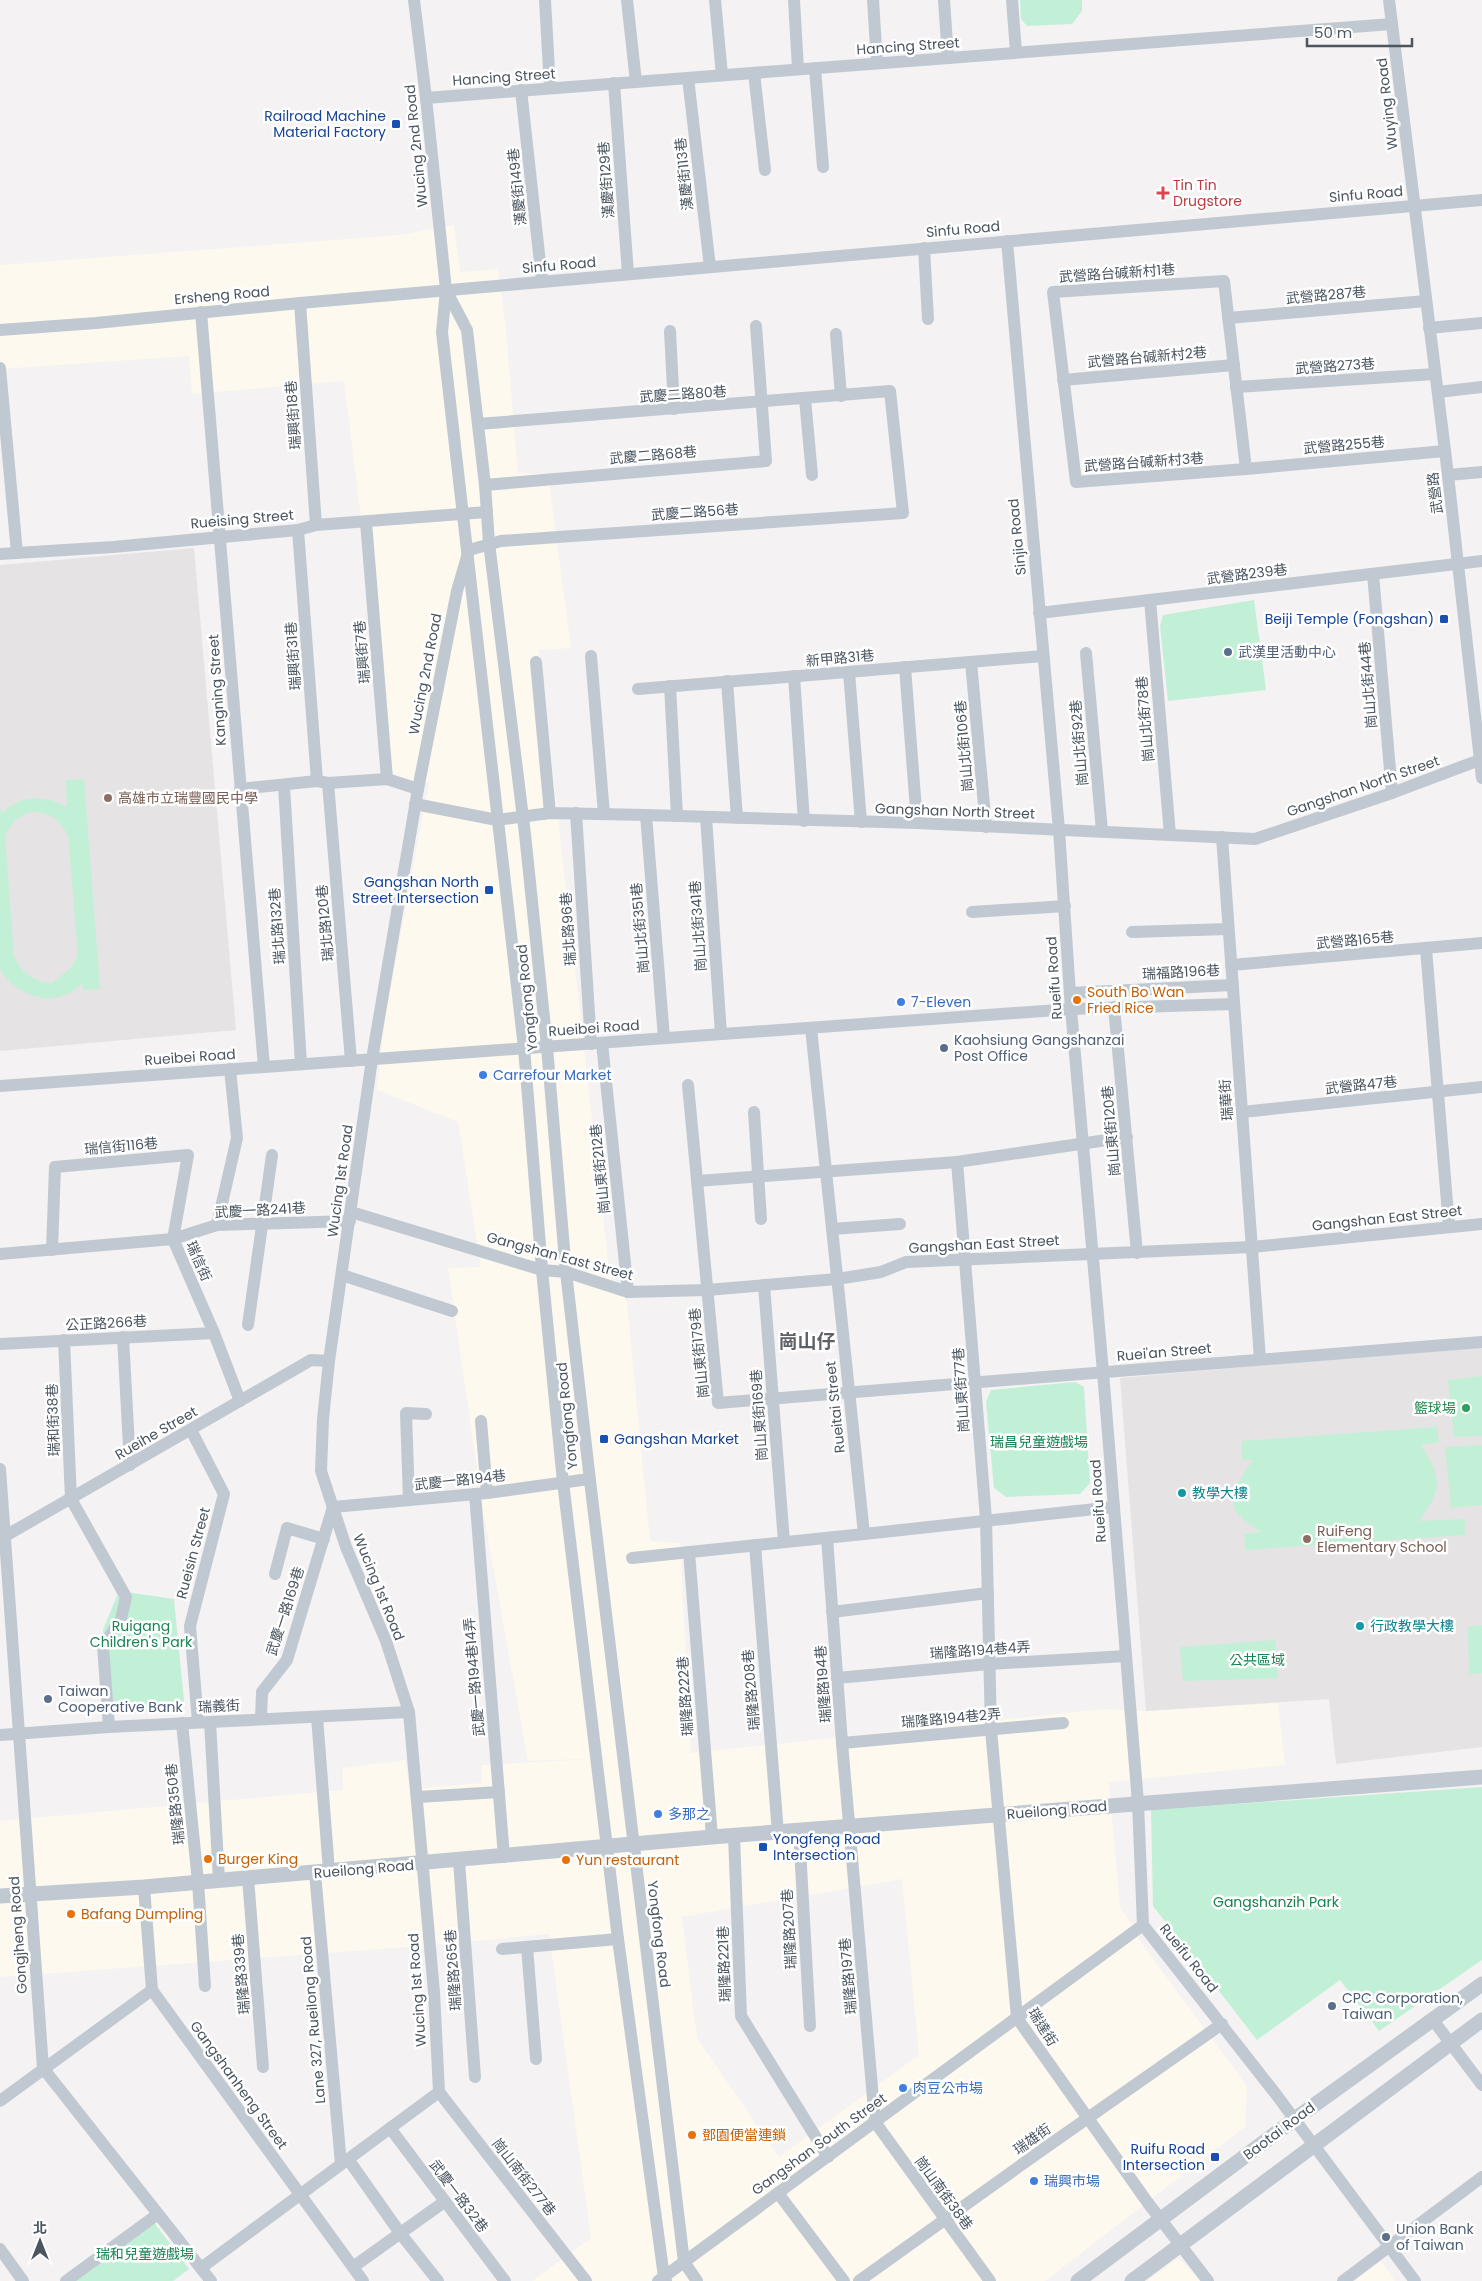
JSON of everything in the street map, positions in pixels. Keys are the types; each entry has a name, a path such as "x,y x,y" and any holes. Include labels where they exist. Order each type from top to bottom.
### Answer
{"street":[{"name":"Wucing 2nd Road","path":"414,0 446,290 442,332 468,550 457,591 415,804"},
{"path":"544,0 550,88"},
{"path":"627,0 636,82"},
{"path":"716,0 722,75"},
{"path":"794,0 798,69"},
{"path":"872,0 877,63"},
{"path":"944,0 948,58"},
{"path":"1012,0 1016,52"},
{"name":"Wuying Road","path":"1389,0 1414,205"},
{"name":"Hancing Street","path":"426,98 1392,24"},
{"path":"815,68 823,167"},
{"path":"754,72 765,170"},
{"name":"漢慶街113巷","path":"688,78 710,267"},
{"name":"漢慶街129巷","path":"614,83 628,274"},
{"name":"漢慶街149巷","path":"521,90 542,281"},
{"name":"Sinfu Road","path":"446,290 1482,200"},
{"name":"武營路","path":"1414,205 1448,475 1482,778"},
{"name":"Sinjia Road","path":"1007,241 1059,830"},
{"path":"924,248 928,319"},
{"name":"武營路台碱新村1巷","path":"1058,332 1053,292 1224,281 1228,318"},
{"name":"Wucing 2nd Road","path":"446,290 467,330 485,485 489,543"},
{"name":"Ersheng Road","path":"0,330 96,323 446,290"},
{"name":"武營路287巷","path":"1228,318 1426,301"},
{"name":"瑞興街18巷","path":"300,303 316,525"},
{"name":"Kangning Street","path":"201,312 264,1067"},
{"path":"1228,318 1246,469"},
{"path":"1429,328 1482,323"},
{"path":"756,326 762,402"},
{"path":"670,331 674,409"},
{"name":"武營路台碱新村3巷","path":"1058,332 1076,482 1246,469"},
{"path":"836,334 841,396"},
{"name":"武營路台碱新村2巷","path":"1063,380 1234,365"},
{"path":"0,368 17,553"},
{"name":"武營路273巷","path":"1236,387 1435,374"},
{"path":"1438,392 1482,387"},
{"name":"武慶二路80巷","path":"478,424 890,391 903,513"},
{"path":"805,399 812,476"},
{"name":"武慶二路68巷","path":"485,485 766,460 762,402"},
{"name":"武營路255巷","path":"1246,469 1445,451"},
{"path":"1448,475 1482,472"},
{"name":"Rueising Street","path":"0,554 113,547 221,535 298,530 316,525 487,512"},
{"name":"武慶二路56巷","path":"489,543 783,520 903,513"},
{"name":"瑞興街7巷","path":"366,522 387,779"},
{"name":"瑞興街31巷","path":"298,530 323,782"},
{"path":"468,550 489,543"},
{"name":"Yongfong Road","path":"489,543 523,818 547,1047 566,1272 633,1844 684,2262 697,2281"},
{"name":"Yongfong Road","path":"468,550 524,1048 542,1270 563,1482 618,1939 663,2280"},
{"name":"武營路239巷","path":"1039,613 1482,561"},
{"name":"崗山北街44巷","path":"1373,574 1392,793"},
{"name":"崗山北街78巷","path":"1150,600 1170,835"},
{"name":"崗山北街92巷","path":"1086,653 1102,831"},
{"path":"591,656 604,814"},
{"name":"新甲路31巷","path":"638,688 1043,656"},
{"path":"536,662 550,813"},
{"name":"崗山北街106巷","path":"971,662 986,827"},
{"path":"905,668 917,824"},
{"path":"848,672 861,822"},
{"path":"794,676 804,821"},
{"path":"727,681 737,818"},
{"path":"670,686 677,816"},
{"name":"Gangshan North Street","path":"415,804 497,820 550,813 576,813 1102,831 1255,839 1392,793 1481,759"},
{"path":"240,789 387,779 418,789"},
{"name":"瑞北路120巷","path":"323,782 351,1061"},
{"name":"瑞北路132巷","path":"284,786 301,1064"},
{"name":"Wucing 1st Road","path":"415,804 372,1059 329,1361 323,1419 321,1471 346,1547 386,1641 409,1712 434,1992 439,2092"},
{"name":"瑞北路96巷","path":"576,813 596,1043"},
{"name":"崗山北街351巷","path":"646,815 664,1038"},
{"name":"崗山北街341巷","path":"706,817 721,1034"},
{"name":"Rueifu Road","path":"1059,830 1071,1009 1084,1142 1138,1803 1143,1925 1222,2024 1415,2281"},
{"name":"瑞華街","path":"1222,838 1260,1360"},
{"path":"972,912 1065,906"},
{"path":"1132,932 1228,929"},
{"name":"武營路165巷","path":"1231,965 1482,943"},
{"path":"1426,949 1449,1226"},
{"name":"瑞福路196巷","path":"1070,992 1233,985"},
{"path":"1071,1009 1234,1004"},
{"name":"崗山東街120巷","path":"1114,1007 1137,1253"},
{"name":"Rueibei Road","path":"0,1086 1071,1009"},
{"name":"Rueitai Street","path":"811,1028 864,1534"},
{"name":"崗山東街212巷","path":"596,1043 628,1292"},
{"path":"217,1226 237,1138 230,1069"},
{"path":"688,1085 707,1290"},
{"name":"武營路47巷","path":"1242,1112 1482,1087"},
{"path":"754,1112 761,1219"},
{"path":"696,1181 957,1162 1127,1137"},
{"name":"瑞信街116巷","path":"52,1250 55,1167 188,1155 174,1239"},
{"path":"248,1325 272,1155"},
{"name":"崗山東街77巷","path":"957,1162 986,1519 989,1664"},
{"name":"Gangshan East Street","path":"351,1216 542,1270 566,1272 628,1292 707,1290 837,1280 881,1272 906,1262 966,1258 1137,1253 1252,1246 1482,1224"},
{"name":"武慶一路241巷","path":"174,1239 217,1226 351,1216"},
{"path":"832,1230 900,1224"},
{"name":"瑞信街","path":"0,1254 174,1239 214,1333 240,1401"},
{"path":"342,1275 452,1311"},
{"name":"崗山東街169巷","path":"764,1285 784,1542"},
{"name":"崗山東街179巷","path":"707,1290 718,1403 849,1392"},
{"name":"公正路266巷","path":"0,1344 214,1333"},
{"path":"123,1337 130,1465"},
{"name":"瑞和街38巷","path":"64,1340 71,1499"},
{"name":"Ruei'an Street","path":"849,1392 1482,1342"},
{"name":"Rueihe Street","path":"3,1538 311,1360 329,1361"},
{"path":"409,1500 406,1412 426,1414"},
{"name":"武慶一路194巷14弄","path":"481,1421 481,1494 498,1792 504,1857"},
{"name":"Rueisin Street","path":"191,1430 224,1494 190,1626 204,1722 220,1880"},
{"name":"Gongjheng Road","path":"0,1468 3,1538 43,2068"},
{"name":"武慶一路194巷","path":"333,1507 481,1494 590,1478"},
{"path":"71,1499 126,1597 121,1619 103,1646 109,1727"},
{"name":"武慶一路169巷","path":"260,1719 262,1692 287,1660 333,1507"},
{"path":"632,1558 864,1534 986,1519 1114,1507"},
{"path":"275,1574 287,1528 324,1539"},
{"name":"瑞隆路194巷","path":"827,1538 842,1742 851,1827"},
{"name":"瑞隆路208巷","path":"754,1545 778,1833"},
{"name":"瑞隆路222巷","path":"689,1552 712,1837"},
{"path":"832,1612 988,1593"},
{"name":"瑞隆路194巷4弄","path":"837,1678 989,1664 1126,1656"},
{"name":"瑞達街","path":"989,1664 991,1730 1017,2018 1160,2220 1208,2281"},
{"name":"瑞義街","path":"0,1735 109,1727 409,1712"},
{"name":"Lane 327, Rueilong Road","path":"317,1717 322,1872 344,2162"},
{"name":"瑞隆路350巷","path":"182,1723 198,1882 205,1986"},
{"name":"瑞隆路194巷2弄","path":"842,1742 1063,1723"},
{"name":"Rueilong Road","path":"0,1896 144,1887 459,1861 712,1837 1482,1777"},
{"path":"418,1798 498,1792"},
{"name":"瑞隆路197巷","path":"851,1827 875,2122"},
{"name":"瑞隆路207巷","path":"799,1831 810,2026"},
{"name":"瑞隆路221巷","path":"734,1836 741,2016 828,2157"},
{"name":"瑞隆路265巷","path":"459,1861 476,2077"},
{"name":"瑞隆路339巷","path":"248,1878 263,2067"},
{"path":"0,2101 152,1990 144,1887"},
{"name":"Gangshan South Street","path":"663,2280 684,2262 1143,1925"},
{"path":"502,1949 618,1939"},
{"path":"527,1947 536,2059"},
{"name":"Baotai Road","path":"1078,2281 1294,2119 1482,1984"},
{"name":"Gangshanheng Street","path":"152,1990 363,2281"},
{"path":"1433,2020 1482,2085"},
{"path":"1132,2281 1482,2020"},
{"name":"瑞雄街","path":"859,2281 1222,2024"},
{"path":"43,2068 205,2277 300,2194 439,2092"},
{"name":"崗山南街277巷","path":"439,2092 586,2281"},
{"name":"崗山南街38巷","path":"875,2122 990,2281"},
{"name":"武慶一路32巷","path":"390,2128 444,2202 506,2281"},
{"path":"344,2162 438,2281"},
{"path":"1343,2281 1482,2177"},
{"path":"778,2193 844,2281"},
{"path":"353,2267 444,2202"},
{"path":"66,2281 158,2214"},
{"path":"0,2249 23,2281"}],"shaded area":[{"path":"454,225 460,272 498,269 506,330 518,473 548,474 571,648 539,650 609,1269 627,1302 650,1541 680,1543 691,1753 1103,1709 1146,1711 1278,1703 1285,1765 1109,1782 1120,1907 1140,1935 1137,1937 1247,2086 1245,2127 1045,2281 532,2281 591,2238 549,1934 421,1946 0,1977 0,1821 343,1790 343,1768 405,1760 410,1789 482,1783 481,1765 610,1758 528,1761 483,1511 448,1268 481,1267 458,1122 377,1090 384,1023 429,783 393,776 344,381 192,394 189,356 0,369 0,265 399,235","holes":["902,1879 919,2055 779,2157 697,2038 682,1917"]},
{"name":"高雄市立瑞豐國民中學","path":"194,548 236,1030 0,1051 0,565"},
{"name":"RuiFeng Elementary School","path":"1482,1346 1482,1747 1336,1764 1329,1699 1146,1711 1120,1378"},
{"path":"1179,2258 1200,2281 1147,2281"},
{"path":"1381,2261 1395,2281 1355,2281"}],"green space":[{"path":"1020,0 1082,0 1082,11 1072,24 1027,26 1021,19"},
{"path":"1254,600 1266,690 1168,701 1160,626 1163,615"},
{"path":"84,779 100,989 83,990 82,983 72,991 61,996 39,997 17,988 0,970 0,808 2,814 16,803 33,799 51,800 67,807 66,780","holes":["31,812 49,815 57,821 68,835 78,956 71,968 52,983 29,976 21,968 14,956 5,835 19,818"]},
{"name":"籃球場","path":"1482,1376 1482,1436 1454,1437 1448,1380"},
{"name":"瑞昌兒童遊戲場","path":"1075,1382 1084,1387 1090,1483 1080,1494 1006,1497 994,1488 986,1402 991,1390"},
{"path":"1437,1427 1439,1442 1421,1445 1433,1466 1437,1483 1432,1500 1419,1521 1465,1519 1465,1535 1246,1550 1244,1534 1261,1532 1243,1519 1234,1508 1233,1501 1237,1486 1253,1460 1242,1459 1242,1441"},
{"path":"1482,1445 1482,1505 1451,1508 1445,1447"},
{"name":"Ruigang Children's Park","path":"119,1591 174,1599 184,1701 180,1709 121,1714 114,1707 103,1630"},
{"path":"1482,1625 1482,1673 1469,1675 1468,1627"},
{"name":"公共區域","path":"1275,1640 1278,1678 1183,1681 1180,1647"},
{"name":"Gangshanzih Park","path":"1482,1787 1482,1960 1379,2031 1340,1980 1257,2040 1153,1906 1151,1810"},
{"name":"瑞和兒童遊戲場","path":"150,2217 189,2269 173,2281 64,2281"}],"place":[{"name":"Railroad Machine Material Factory","path":"396,124"},
{"name":"Tin Tin Drugstore","path":"1163,193"},
{"name":"Beiji Temple (Fongshan)","path":"1444,619"},
{"name":"武漢里活動中心","path":"1228,652"},
{"name":"高雄市立瑞豐國民中學","path":"108,798"},
{"name":"Gangshan North Street Intersection","path":"489,890"},
{"name":"South Bo Wan Fried Rice","path":"1077,1000"},
{"name":"7-Eleven","path":"901,1002"},
{"name":"Kaohsiung Gangshanzai Post Office","path":"944,1048"},
{"name":"Carrefour Market","path":"483,1075"},
{"name":"籃球場","path":"1466,1408"},
{"name":"Gangshan Market","path":"604,1439"},
{"name":"教學大樓","path":"1182,1493"},
{"name":"RuiFeng Elementary School","path":"1307,1539"},
{"name":"行政教學大樓","path":"1360,1626"},
{"name":"Taiwan Cooperative Bank","path":"48,1699"},
{"name":"多那之","path":"658,1814"},
{"name":"Yongfeng Road Intersection","path":"763,1847"},
{"name":"Burger King","path":"208,1859"},
{"name":"Yun restaurant","path":"566,1860"},
{"name":"Bafang Dumpling","path":"71,1914"},
{"name":"CPC Corporation, Taiwan","path":"1332,2006"},
{"name":"肉豆公市場","path":"903,2088"},
{"name":"鄧園便當連鎖","path":"692,2135"},
{"name":"Ruifu Road Intersection","path":"1215,2157"},
{"name":"瑞興市場","path":"1034,2181"},
{"name":"Union Bank of Taiwan","path":"1386,2237"}],"district":[{"name":"崗山仔","path":"807,1341"}]}
